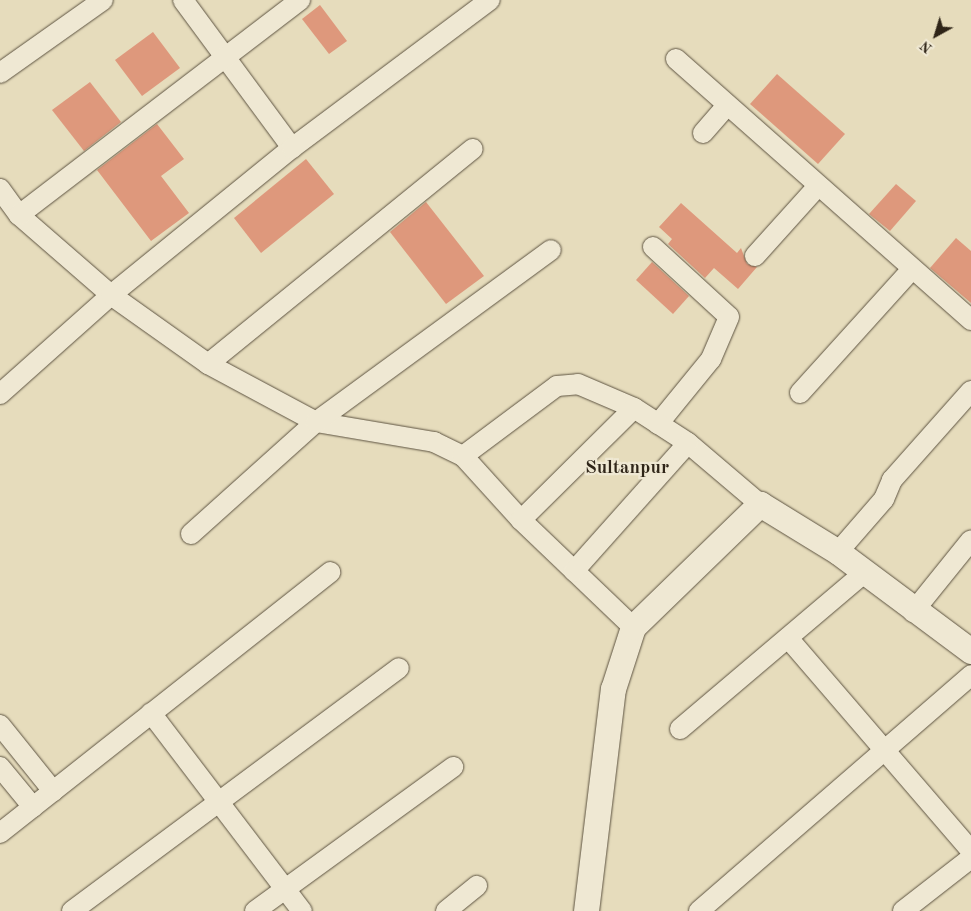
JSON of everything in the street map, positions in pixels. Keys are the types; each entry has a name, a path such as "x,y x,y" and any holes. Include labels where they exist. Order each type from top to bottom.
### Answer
{"street":[{"path":"0,73 103,0"},
{"path":"183,0 292,148"},
{"path":"19,215 300,0"},
{"path":"0,394 112,295 292,148 490,0"},
{"path":"676,59 911,270 971,320"},
{"path":"703,133 727,105"},
{"path":"208,364 473,149"},
{"path":"755,256 818,186"},
{"path":"1,194 19,215 112,295 208,364 316,422 434,442 464,456 521,520 633,627"},
{"path":"653,248 728,317 711,359 658,424"},
{"path":"191,534 316,422 551,250"},
{"path":"800,393 911,270"},
{"path":"464,456 557,386 578,384 634,408 688,443 760,504 838,552 913,612 971,651"},
{"path":"838,552 884,499 892,480 971,390"},
{"path":"521,520 634,408"},
{"path":"574,571 688,443"},
{"path":"586,911 613,689 633,627 760,504"},
{"path":"913,612 971,540"},
{"path":"0,833 330,572"},
{"path":"680,729 865,572"},
{"path":"788,638 888,751 971,851"},
{"path":"72,911 217,800 399,668"},
{"path":"698,911 888,751 971,675"},
{"path":"151,713 302,911"},
{"path":"0,725 53,791"},
{"path":"0,766 33,807"},
{"path":"256,911 453,767"},
{"path":"903,911 971,858"},
{"path":"446,911 477,886"}],"building":[{"path":"320,5 347,41 329,54 302,19"},
{"path":"153,32 180,68 142,96 115,60"},
{"path":"777,74 845,134 818,164 750,104"},
{"path":"90,82 121,122 84,151 52,110"},
{"path":"157,124 184,159 161,176 189,213 151,241 97,170"},
{"path":"306,159 334,194 261,253 234,218"},
{"path":"896,184 916,201 890,231 869,214"},
{"path":"426,202 484,276 446,304 390,232"},
{"path":"681,203 737,253 741,248 747,264 757,267 738,289 714,268 705,278 668,244 672,239 659,227"},
{"path":"956,238 971,251 971,303 930,268"},
{"path":"652,262 689,296 673,314 636,280"}],"district":[{"name":"Sultanpur","path":"627,469"}]}
